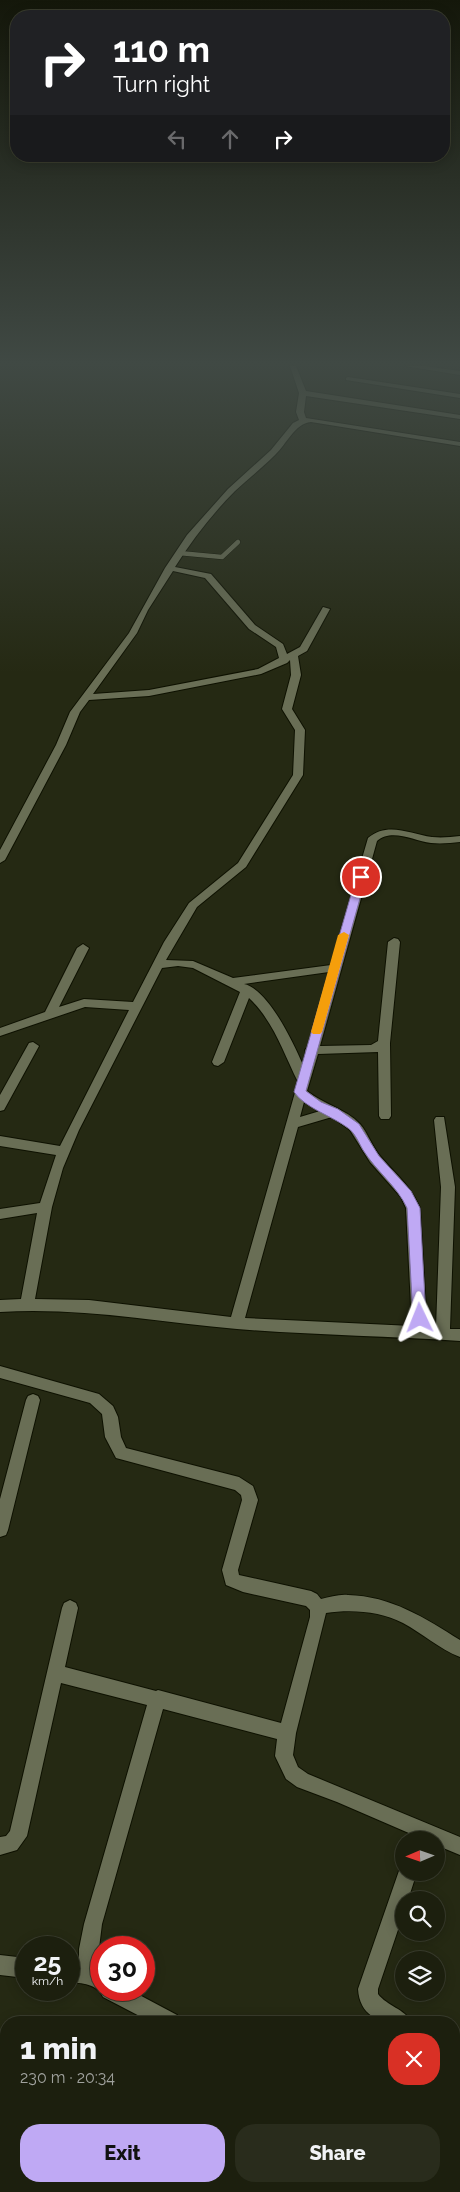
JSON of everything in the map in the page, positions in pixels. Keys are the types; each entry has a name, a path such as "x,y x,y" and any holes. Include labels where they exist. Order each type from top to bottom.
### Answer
{"street":[{"path":"0,860 61,745 75,712 138,625 144,610 169,568 190,537 231,491 256,468"},
{"path":"27,1305 45,1207 56,1168 158,964 193,905 242,865 298,775 300,730 287,709 296,675 289,658 280,646 252,627 209,577 169,568"},
{"path":"85,697 149,693 262,671 304,649 326,609"},
{"path":"236,1323 334,968 372,840 376,835 390,832 431,840 460,839"},
{"path":"170,942 186,963"},
{"path":"384,1116 384,1043 394,942"},
{"path":"50,1014 84,948"},
{"path":"158,964 186,963 234,981 247,988 267,1007 280,1027 301,1086 316,1105 334,1112 355,1126 375,1159 407,1194 414,1208 420,1333"},
{"path":"234,981 334,968"},
{"path":"218,1062 247,988"},
{"path":"0,1032 84,1003 137,1006"},
{"path":"312,1050 373,1049 384,1043"},
{"path":"0,1107 33,1046"},
{"path":"291,1124 334,1112"},
{"path":"440,1120 448,1187 443,1334"},
{"path":"0,1141 63,1151"},
{"path":"0,1214 45,1207"},
{"path":"0,1306 109,1308 236,1323 460,1335"},
{"path":"0,1372 94,1398 106,1406 110,1414 114,1444 121,1453 239,1484 248,1491 250,1500 230,1570 232,1580 243,1585 311,1599 318,1607 318,1617 287,1733 284,1756 292,1773 303,1782 338,1794 413,1831"},
{"path":"0,1530 33,1400"},
{"path":"318,1607 353,1602 406,1615 460,1649"},
{"path":"0,1846 11,1844 18,1836 70,1608"},
{"path":"55,1674 158,1698 287,1733"},
{"path":"90,1936 92,1924 158,1698"},
{"path":"445,1842 460,1846"},
{"path":"392,2016 370,2002 367,1997 368,1989 405,1881"},
{"path":"0,1965 15,1967"},
{"path":"131,2001 159,2016"}],"lane":[{"path":"179,554 222,557 238,542"}],"slow traffic":[{"path":"316,1032 344,935"}],"route":[{"path":"361,877 300,1092 316,1105 334,1112 355,1126 375,1159 407,1194 414,1208 420,1318"}]}
